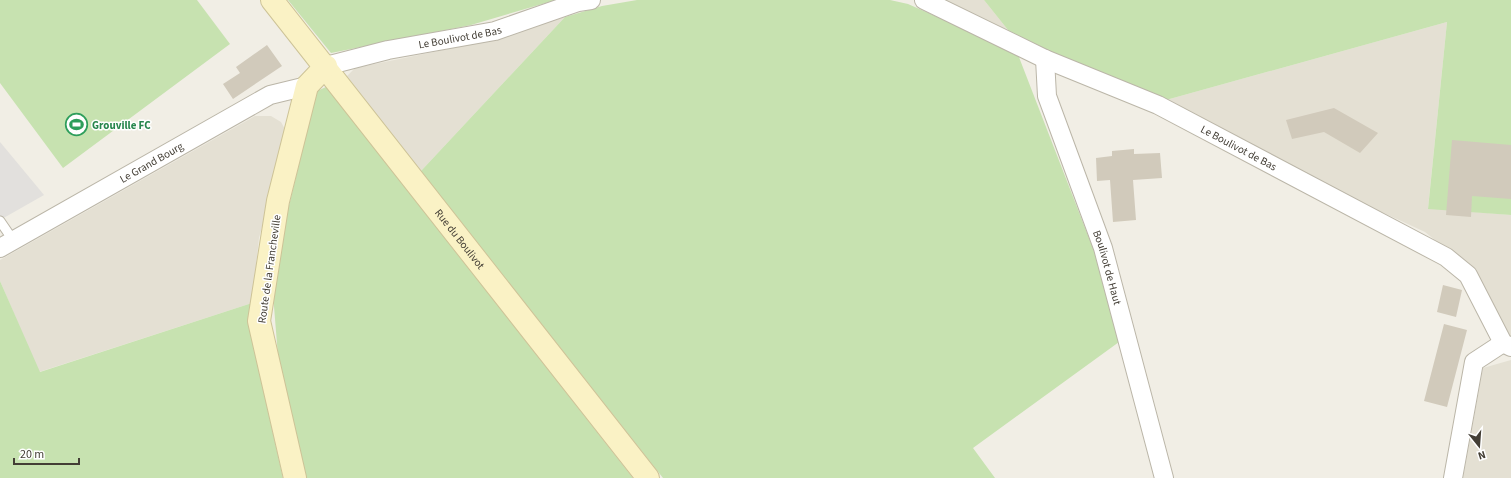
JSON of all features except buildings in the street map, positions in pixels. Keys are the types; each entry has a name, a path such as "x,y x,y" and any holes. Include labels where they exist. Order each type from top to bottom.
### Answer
{"street":[{"name":"Rue du Boulivot","path":"272,0 326,66 648,478"},
{"name":"Le Boulivot de Bas","path":"924,0 1045,59 1158,106 1446,257 1468,275 1507,345"},
{"name":"Le Boulivot de Bas","path":"326,66 388,50 494,31 583,1"},
{"name":"Boulivot de Haut","path":"1045,59 1047,96 1103,248 1164,478"},
{"name":"Route de la Francheville","path":"295,478 259,321 278,201 307,86 326,66"},
{"name":"Le Grand Bourg","path":"6,244 270,95 307,86"},
{"path":"1453,478 1474,362 1507,345"}],"lane":[{"path":"0,221 6,244"}],"shaded area":[{"path":"939,0 984,0 1008,30"},
{"path":"565,17 421,171 344,79 355,68 458,47"},
{"path":"1447,22 1428,208 1511,215 1511,337 1474,272 1425,232 1347,196 1166,100"},
{"path":"255,116 271,116 281,122 287,133 259,238 252,303 39,372 0,281 0,260"},
{"path":"0,142 44,195 0,220"},
{"path":"1511,360 1511,478 1463,478 1483,368"}],"green space":[{"name":"Grouville FC","path":"0,0 197,0 230,44 63,168 0,83"},
{"path":"288,0 556,0 471,25 331,53"},
{"path":"637,0 890,0 908,4 1017,52 1094,251 1119,342 973,448 995,478 663,478 421,171 565,17 602,6"},
{"path":"984,0 1511,0 1511,215 1428,209 1447,22 1166,100 1027,43 1008,30"},
{"path":"326,87 633,478 303,478 280,381 273,294 281,238 317,91"},
{"path":"0,281 40,372 252,303 251,336 283,478 0,478"}],"place":[{"name":"Grouville FC","path":"76,125"}]}
